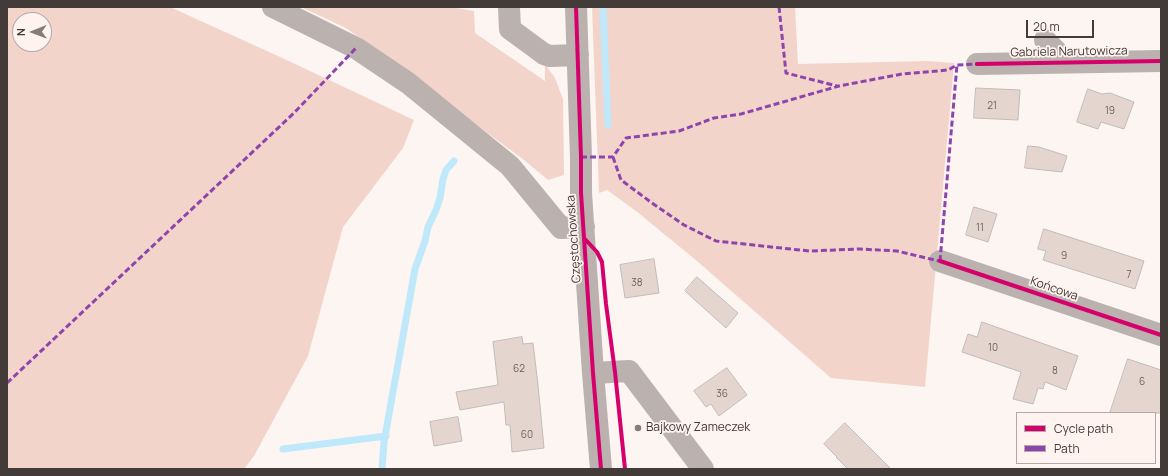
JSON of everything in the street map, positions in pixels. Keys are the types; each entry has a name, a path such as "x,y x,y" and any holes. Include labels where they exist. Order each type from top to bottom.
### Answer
{"street":[{"path":"273,7 356,48 408,83 510,166 561,228 584,227"},
{"path":"509,7 510,29 544,54 550,56 578,55"},
{"name":"Częstochowska","path":"576,7 581,193 601,469"},
{"path":"1045,40 1067,62"},
{"name":"Gabriela Narutowicza","path":"977,64 1161,60"},
{"name":"Końcowa","path":"940,261 1161,335"},
{"path":"593,373 629,371 703,469"}],"shaded area":[{"path":"7,7 170,7 414,120 403,148 343,227 308,356 254,456 244,469 7,469"},
{"path":"301,7 450,7 474,11 475,33 545,81 545,64 555,78 563,99 564,175 548,180 524,160 346,28"},
{"path":"592,7 795,7 798,64 928,61 954,63 925,387 831,378 697,261 636,211 607,190 599,193"}],"building":[{"path":"976,88 1020,90 1018,120 974,118"},
{"path":"1088,89 1102,94 1110,93 1134,102 1124,129 1101,122 1098,129 1077,122"},
{"path":"1028,146 1039,147 1067,156 1062,172 1025,168"},
{"path":"974,207 997,214 988,242 966,235"},
{"path":"1044,229 1144,261 1135,289 1043,260 1046,251 1038,249"},
{"path":"654,259 659,293 625,298 620,265"},
{"path":"697,277 738,313 726,328 685,291"},
{"path":"982,322 1078,356 1066,390 1045,382 1043,389 1038,388 1033,404 1013,399 1021,372 962,352 968,334 977,337"},
{"path":"522,337 523,344 533,343 544,448 512,452 510,425 506,425 504,402 460,410 456,392 498,385 493,342"},
{"path":"1128,359 1161,370 1161,413 1110,412"},
{"path":"727,368 747,395 719,416 711,404 706,407 694,391"},
{"path":"458,417 462,441 434,446 430,422"},
{"path":"845,423 891,469 848,469 836,457 824,444"}],"waterway":[{"path":"603,7 608,125"},
{"path":"382,469 384,442 415,269 425,241 428,227 440,198 446,170 454,161"},
{"path":"283,449 386,436"}],"marked path":[{"path":"779,7 786,73 837,86"},
{"path":"7,383 294,113 356,48"},
{"path":"581,157 613,157 626,138 679,131 714,118 741,114 839,86 902,74 948,70 957,65 979,64"},
{"path":"940,261 957,65"},
{"path":"613,157 621,180 684,225 716,241 809,251 860,249 897,251 943,262"}],"cycle path":[{"path":"576,7 581,193 601,469"},
{"path":"977,64 1161,61"},
{"path":"584,238 597,252 602,262 625,469"},
{"path":"940,261 1161,335"}],"place":[{"name":"Bajkowy Zameczek","path":"638,428"}]}
